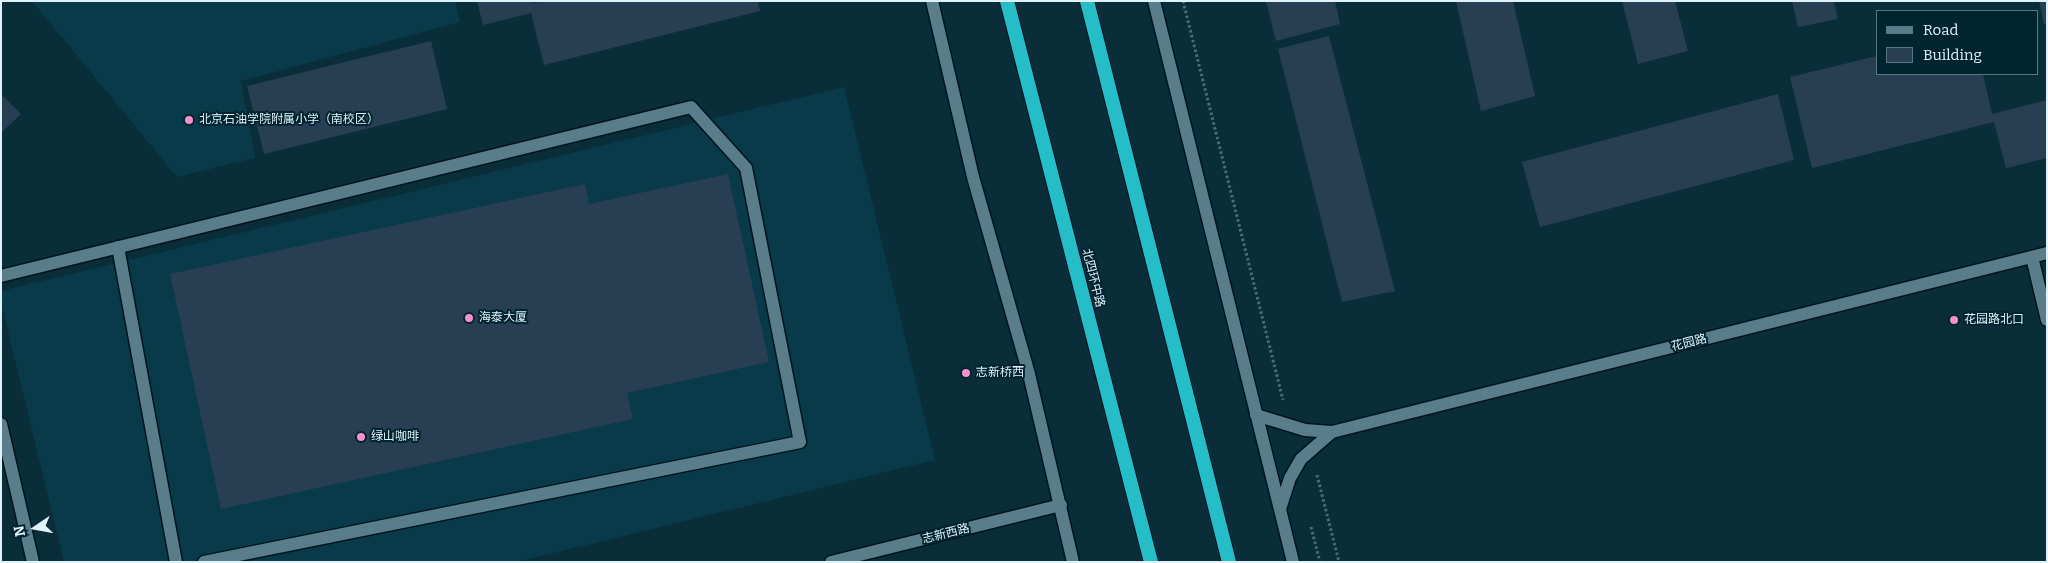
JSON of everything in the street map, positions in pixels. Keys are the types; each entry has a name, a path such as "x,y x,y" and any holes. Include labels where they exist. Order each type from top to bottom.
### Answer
{"highway":[{"name":"北四环中路","path":"1007,1 1151,562"},
{"path":"1087,1 1229,562"}],"street":[{"path":"932,1 973,177 1029,374 1073,562"},
{"path":"1154,1 1293,562"},
{"path":"1,276 691,107 746,168 800,442 204,562"},
{"path":"118,248 176,562"},
{"name":"花园路","path":"1332,432 2047,253"},
{"path":"2032,257 2047,320"},
{"path":"1256,415 1305,430 1332,432"},
{"path":"1,424 32,562"},
{"path":"1280,509 1290,478 1302,459 1332,432"},
{"name":"志新西路","path":"831,562 1061,505"}],"path":[{"path":"1183,1 1284,407"},
{"path":"1316,471 1339,562"},
{"path":"1312,527 1320,562"}],"shaded area":[{"name":"北京石油学院附属小学（南校区）","path":"32,1 455,1 460,22 241,81 255,158 177,177"},
{"path":"844,87 935,460 517,562 64,562 1,302 1,291"}],"building":[{"path":"477,1 534,1 534,3 542,1 758,1 760,11 544,65 531,13 483,25"},
{"path":"1266,1 1335,1 1340,24 1276,41"},
{"path":"1456,1 1513,1 1535,96 1481,111"},
{"path":"1622,1 1675,1 1688,51 1638,64"},
{"path":"1792,1 1834,1 1838,19 1798,27"},
{"path":"2039,1 2047,1 2047,24 2044,24"},
{"path":"1329,36 1395,291 1342,302 1278,49"},
{"path":"431,41 447,109 264,154 247,86"},
{"path":"1876,56 1876,75 1983,75 1992,114 2047,100 2047,158 2006,168 1994,122 1812,168 1790,77"},
{"path":"1,94 21,114 1,133"},
{"path":"1778,94 1794,160 1540,227 1522,162"},
{"name":"海泰大厦","path":"728,174 769,362 627,393 633,419 221,509 170,274 585,184 589,204"}],"place":[{"name":"北京石油学院附属小学（南校区）","path":"189,120"},
{"name":"海泰大厦","path":"469,318"},
{"name":"花园路北口","path":"1954,320"},
{"name":"志新桥西","path":"966,373"},
{"name":"绿山咖啡","path":"361,437"}]}
